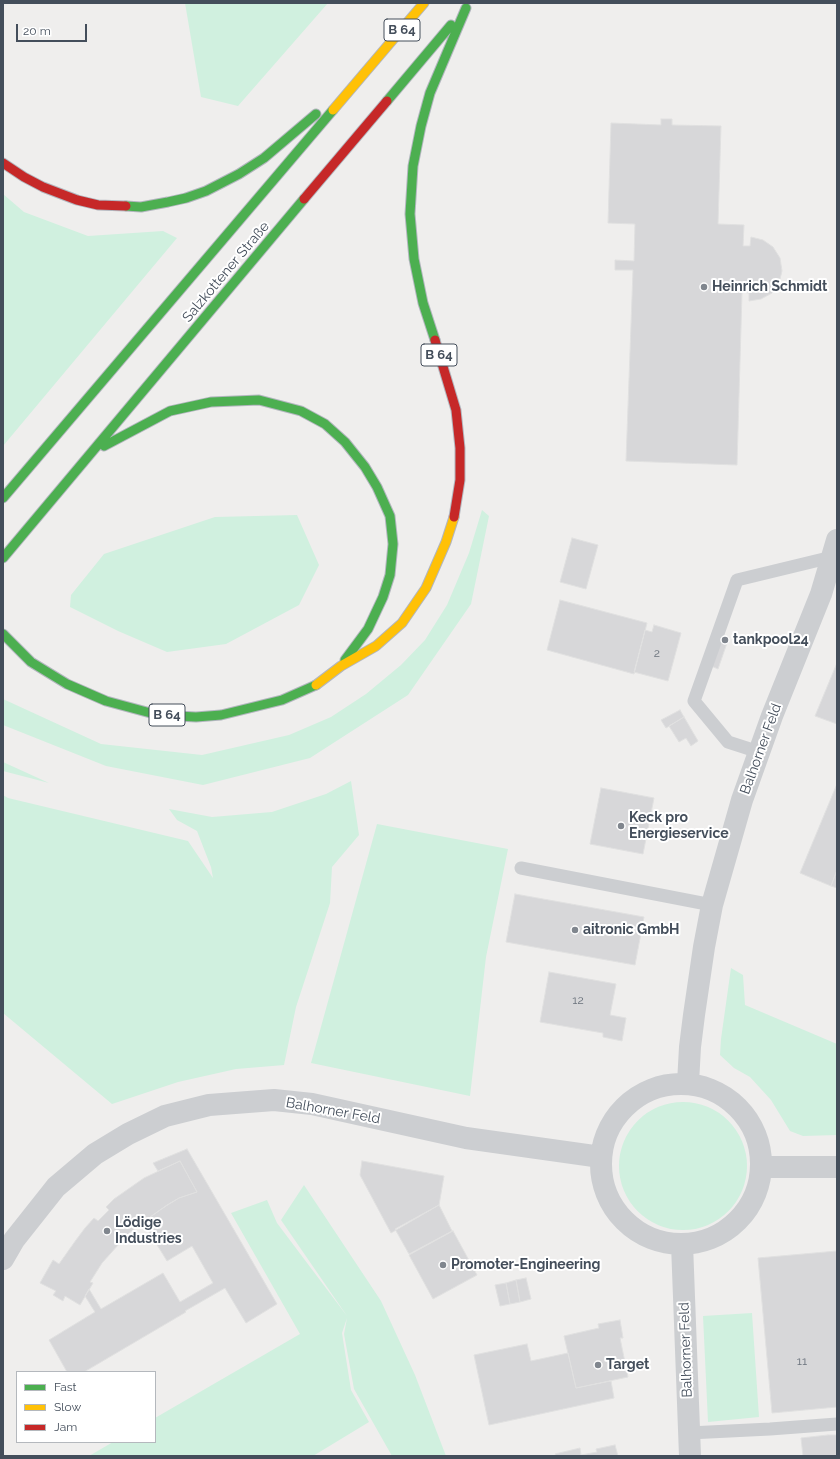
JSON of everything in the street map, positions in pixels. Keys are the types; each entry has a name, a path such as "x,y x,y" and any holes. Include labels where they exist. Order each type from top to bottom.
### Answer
{"highway":[{"name":"Salzkottener Straße","path":"3,498 424,3"},
{"name":"Salzkottener Straße","path":"3,558 468,6"},
{"name":"B 64","path":"3,634 31,662 67,684 106,701 158,715 202,716 221,714 282,700 320,683 341,666 376,646 402,623 426,588 446,542 454,518 460,480 460,448 456,410 423,303 414,259 410,214 413,166 421,126 430,93 468,6"},
{"name":"B 64","path":"3,163 43,187 77,200 98,205 141,206 186,198 224,183 264,158 285,142 379,57"},
{"name":"B 64","path":"94,451 170,411 211,402 259,400 301,411 325,424 350,448 365,467 377,487 390,516 393,544 390,575 383,598 368,629 341,666"}],"street":[{"name":"Balhorner Feld","path":"688,1083 690,1046 694,1015 712,905 742,800 759,752 821,594 834,548"},
{"path":"688,1083 712,1089 733,1102 749,1120 759,1143 762,1167 757,1191 745,1212 728,1229 706,1240 682,1244 656,1240 632,1228 614,1208 603,1184 601,1157 607,1132 620,1111 640,1095 663,1085 688,1083"},
{"name":"Balhorner Feld","path":"3,1259 14,1240 56,1187 95,1154 128,1134 165,1116 209,1105 274,1100 312,1104 466,1138 601,1157"},
{"path":"762,1167 837,1167"},
{"name":"Balhorner Feld","path":"682,1244 690,1456"}],"lane":[{"path":"759,752 728,742 694,701 737,580 834,548"},
{"path":"522,868 712,905"},
{"path":"689,1433 837,1424"}],"green space":[{"path":"185,3 328,3 238,106 201,97"},
{"path":"3,194 24,212 88,236 163,231 177,238 3,446"},
{"path":"482,510 489,516 471,604 408,695 310,758 203,785 106,766 3,725 3,699 101,744 202,755 289,735 331,717 366,694 401,665 425,640 447,605 469,553"},
{"path":"297,515 319,565 299,605 226,644 167,652 118,631 70,607 71,595 104,554 215,517"},
{"path":"3,762 49,783 3,771"},
{"path":"351,781 359,835 332,867 330,903 296,1007 284,1065 236,1069 178,1082 112,1104 3,1013 3,795 8,798 188,841 213,878 211,867 197,831 177,820 169,809 212,817 272,812 326,794"},
{"path":"377,824 508,849 486,957 470,1096 311,1063"},
{"path":"731,968 743,975 745,1005 837,1044 837,1135 803,1136 790,1131 771,1100 750,1077 734,1068 720,1055"},
{"path":"689,1102 713,1109 724,1116 733,1125 742,1141 746,1153 746,1179 740,1196 733,1207 724,1216 713,1223 696,1229 677,1230 653,1223 642,1216 633,1207 626,1196 620,1179 619,1160 626,1136 633,1125 642,1116 653,1109 670,1103"},
{"path":"304,1185 381,1301 415,1375 446,1456 392,1456 354,1389 344,1334 347,1318 342,1333 351,1390 369,1422 313,1456 89,1456 111,1443 156,1443 156,1417 300,1334 231,1213 267,1200 277,1223 347,1316 281,1220"},
{"path":"752,1313 759,1417 708,1422 703,1316"}],"building":[{"name":"Heinrich Schmidt","path":"661,119 672,119 672,125 721,126 718,224 744,225 743,246 750,246 751,237 763,240 773,247 780,258 782,271 779,283 772,293 761,299 749,301 749,293 742,292 737,465 626,461 633,270 615,270 615,260 634,261 635,224 608,223 611,123 661,125"},
{"path":"572,538 598,545 586,589 560,582"},
{"path":"560,600 647,623 634,674 547,650"},
{"path":"654,625 681,633 668,681 634,672 645,630 652,632"},
{"path":"720,640 727,643 718,669 711,666"},
{"path":"837,663 837,724 815,716"},
{"path":"680,710 684,717 666,728 661,720"},
{"path":"684,717 698,741 691,746 686,738 679,742 669,726"},
{"path":"837,784 837,870 831,886 800,873"},
{"name":"Keck pro Energieservice","path":"601,788 654,798 643,854 590,844"},
{"path":"837,870 837,888 831,886"},
{"name":"aitronic GmbH","path":"515,894 644,917 635,965 506,942"},
{"path":"549,972 616,984 610,1015 626,1018 622,1041 603,1037 603,1033 540,1022"},
{"path":"187,1149 277,1304 246,1323 225,1288 86,1371 66,1371 49,1340 95,1312 85,1296 89,1289 101,1309 163,1273 180,1302 213,1283 192,1246 167,1261 143,1222 179,1198 197,1192 180,1161 158,1171 153,1163"},
{"name":"Lödige Industries","path":"180,1161 197,1192 179,1198 128,1234 102,1263 90,1282 93,1283 80,1305 65,1296 63,1301 53,1295 56,1291 40,1283 53,1260 59,1264 85,1228 94,1218 98,1221 109,1210 106,1207 114,1199 144,1178"},
{"path":"362,1161 444,1176 439,1205 391,1233 360,1175"},
{"path":"439,1205 452,1231 409,1254 395,1229"},
{"name":"Promoter-Engineering","path":"453,1231 477,1275 433,1299 409,1255"},
{"path":"837,1251 837,1407 772,1413 758,1258"},
{"path":"526,1278 531,1299 520,1302 516,1280"},
{"path":"516,1280 520,1302 510,1304 506,1283"},
{"path":"506,1283 510,1304 500,1306 495,1285"},
{"name":"Target","path":"620,1320 623,1338 620,1338 628,1377 576,1388 564,1336 599,1328 598,1324"},
{"path":"527,1344 531,1361 568,1353 576,1388 611,1381 614,1398 489,1425 474,1355"},
{"path":"837,1435 837,1456 803,1456 801,1438"},
{"path":"615,1445 618,1456 556,1456 555,1454 580,1448 581,1455 597,1452 596,1449"}],"traffic: fast":[{"path":"435,340 423,303 414,259 410,214 413,166 421,126 430,93 466,8"},
{"path":"387,101 451,25"},
{"path":"3,498 333,110"},
{"path":"126,206 141,207 168,202 206,191 239,174 264,158 316,114"},
{"path":"3,558 304,199"},
{"path":"104,446 170,411 211,402 259,400 301,411 325,424 345,442 365,467 377,487 390,516 393,544 390,575 383,597 368,629 345,660"},
{"path":"3,634 31,662 67,684 106,701 158,715 196,717 221,715 282,700 316,685"}],"traffic: slow":[{"path":"333,110 424,3"},
{"path":"316,685 341,666 376,646 402,623 426,588 446,542 454,517"}],"traffic: jam":[{"path":"304,199 387,101"},
{"path":"3,163 24,177 43,187 77,200 98,205 126,206"},
{"path":"435,340 456,410 460,448 460,480 454,517"}],"place":[{"name":"Heinrich Schmidt","path":"704,287"},
{"name":"tankpool24","path":"725,640"},
{"name":"Keck pro Energieservice","path":"621,826"},
{"name":"aitronic GmbH","path":"575,930"},
{"name":"Lödige Industries","path":"107,1231"},
{"name":"Promoter-Engineering","path":"443,1265"},
{"name":"Target","path":"598,1365"}]}
